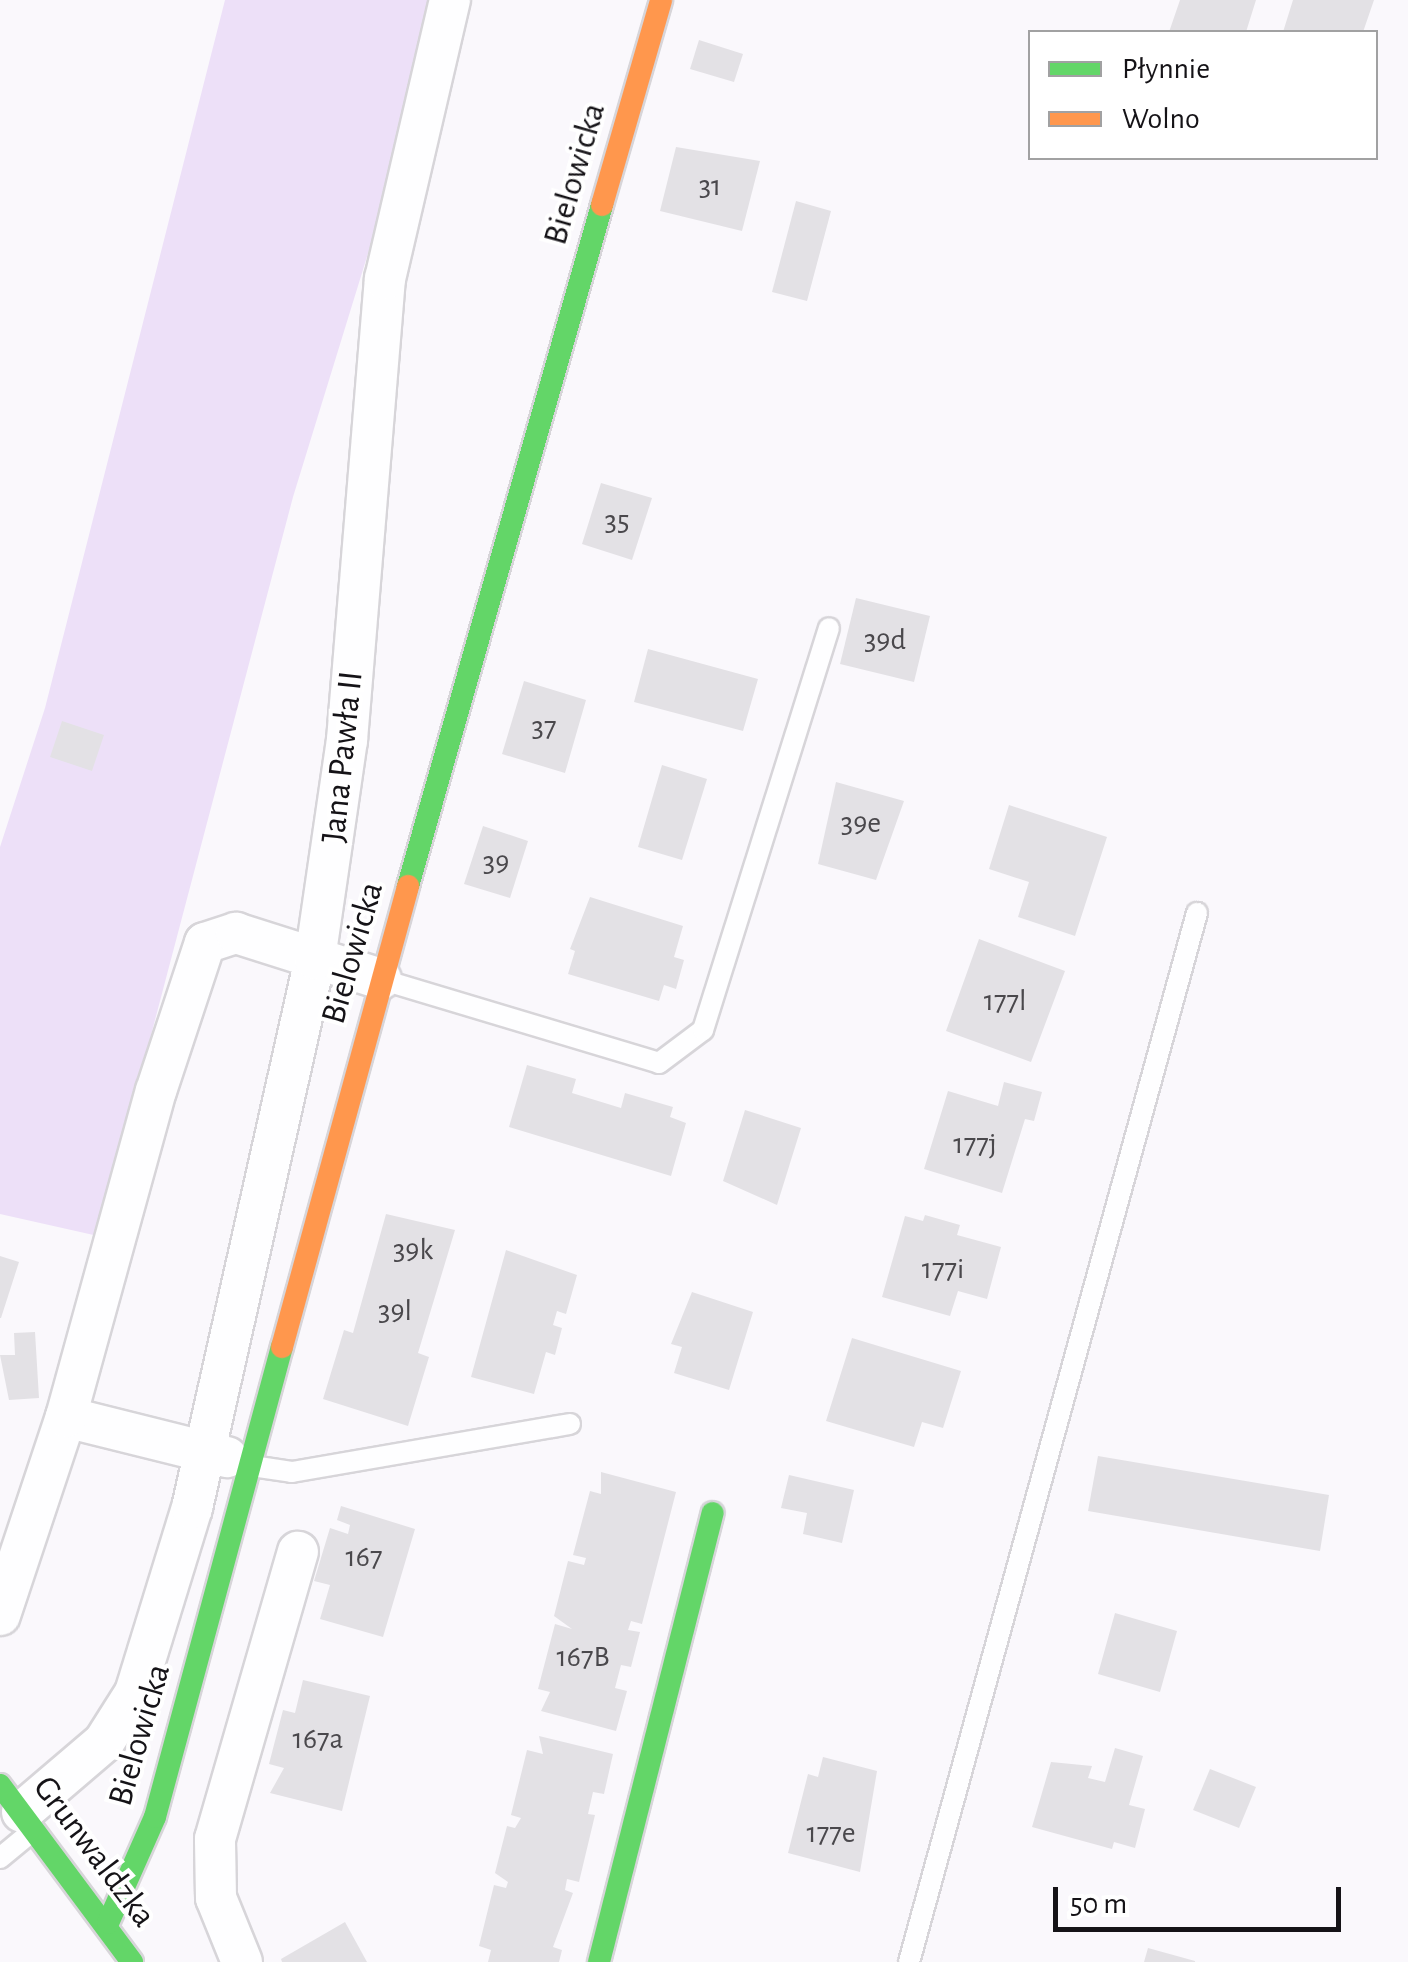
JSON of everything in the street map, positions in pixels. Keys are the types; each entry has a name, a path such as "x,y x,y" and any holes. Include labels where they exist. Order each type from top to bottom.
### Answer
{"street":[{"name":"Jana Pawła II","path":"19,1808 104,1742 136,1693 205,1448 315,959 346,740 385,279 450,0"},
{"name":"Bielowicka","path":"108,1923 156,1817 381,979 662,0"},
{"path":"0,1615 66,1417 196,958 204,943 236,933 381,979"},
{"path":"66,1417 205,1448 250,1466"},
{"path":"599,1962 713,1513"},
{"path":"242,1962 216,1898 215,1839 298,1552"},
{"name":"Grunwaldzka","path":"19,1808 108,1923 132,1962"}],"lane":[{"path":"381,979 660,1062 703,1030 830,628"},
{"path":"909,1962 1197,913"},
{"path":"250,1466 292,1472 570,1424"},
{"path":"0,1858 19,1808"}],"shaded area":[{"path":"225,0 446,0 293,497 98,1236 0,1214 0,847 45,708"}],"building":[{"path":"1180,0 1256,0 1247,30 1170,30"},
{"path":"1293,0 1374,0 1364,30 1284,30"},
{"path":"699,40 743,54 734,82 690,69"},
{"path":"676,147 760,161 742,231 660,211"},
{"path":"796,201 831,211 807,301 772,292"},
{"path":"601,483 652,498 632,560 582,544"},
{"path":"856,598 930,616 914,682 840,664"},
{"path":"648,649 758,679 743,731 634,702"},
{"path":"524,681 586,700 565,773 502,754"},
{"path":"62,721 104,735 92,771 50,757"},
{"path":"662,765 707,779 682,860 638,847"},
{"path":"836,782 904,801 876,880 818,864"},
{"path":"1009,805 1107,837 1075,936 1018,917 1029,882 989,869"},
{"path":"483,826 528,841 510,898 464,884"},
{"path":"590,897 683,926 674,957 684,960 676,989 664,985 659,1001 568,974 575,951 570,949"},
{"path":"979,939 1065,971 1031,1062 946,1031"},
{"path":"527,1065 576,1079 572,1093 621,1108 625,1093 673,1107 670,1117 686,1123 671,1176 509,1127"},
{"path":"1004,1082 1042,1092 1034,1121 1025,1119 1002,1193 924,1169 948,1091 998,1106"},
{"path":"745,1110 801,1128 777,1205 723,1181"},
{"path":"386,1214 455,1230 418,1353 429,1357 408,1426 323,1399 344,1330 353,1333"},
{"path":"925,1215 960,1225 957,1235 1001,1247 987,1299 958,1291 950,1316 882,1297 905,1216 923,1221"},
{"path":"506,1250 577,1275 566,1314 557,1311 553,1325 562,1328 555,1355 546,1352 534,1394 471,1377"},
{"path":"0,1256 19,1262 1,1318 0,1318"},
{"path":"692,1292 753,1312 729,1390 674,1373 682,1347 671,1344"},
{"path":"35,1332 39,1398 9,1400 0,1355 15,1355 14,1333"},
{"path":"852,1338 961,1371 943,1428 922,1422 914,1447 826,1421"},
{"path":"1098,1456 1329,1495 1320,1551 1088,1511"},
{"path":"601,1472 676,1492 642,1624 631,1621 628,1630 640,1632 631,1667 621,1665 615,1688 627,1691 616,1731 541,1711 550,1692 538,1689 555,1624 572,1629 554,1616 568,1561 584,1565 586,1558 573,1555 590,1491 601,1494"},
{"path":"789,1475 854,1490 842,1543 803,1534 807,1513 781,1508"},
{"path":"341,1506 415,1529 383,1637 320,1619 330,1585 314,1581 330,1528 348,1534 350,1525 337,1520"},
{"path":"1115,1613 1177,1631 1160,1692 1098,1674"},
{"path":"303,1680 370,1696 342,1811 270,1793 284,1768 269,1764 283,1710 295,1713"},
{"path":"539,1736 613,1754 604,1794 593,1792 588,1814 595,1815 579,1882 567,1879 565,1890 573,1893 553,1947 562,1950 559,1962 488,1962 491,1950 479,1946 494,1885 506,1888 508,1882 495,1873 507,1826 515,1828 521,1818 511,1815 527,1750 543,1754"},
{"path":"1115,1748 1143,1756 1129,1805 1145,1809 1135,1848 1114,1842 1112,1849 1032,1827 1051,1762 1092,1766 1088,1778 1105,1782"},
{"path":"823,1757 877,1771 860,1872 788,1853 808,1774 818,1777"},
{"path":"1210,1769 1256,1787 1239,1828 1193,1810"},
{"path":"345,1922 367,1962 282,1962 281,1959"},
{"path":"1148,1948 1195,1961 1195,1962 1144,1962"}],"traffic: fast":[{"path":"408,886 602,205"},
{"path":"108,1923 155,1817 282,1347"},
{"path":"599,1962 713,1513"},
{"path":"0,1785 132,1962"}],"traffic: slow":[{"path":"602,205 661,0"},
{"path":"282,1347 408,886"}]}
